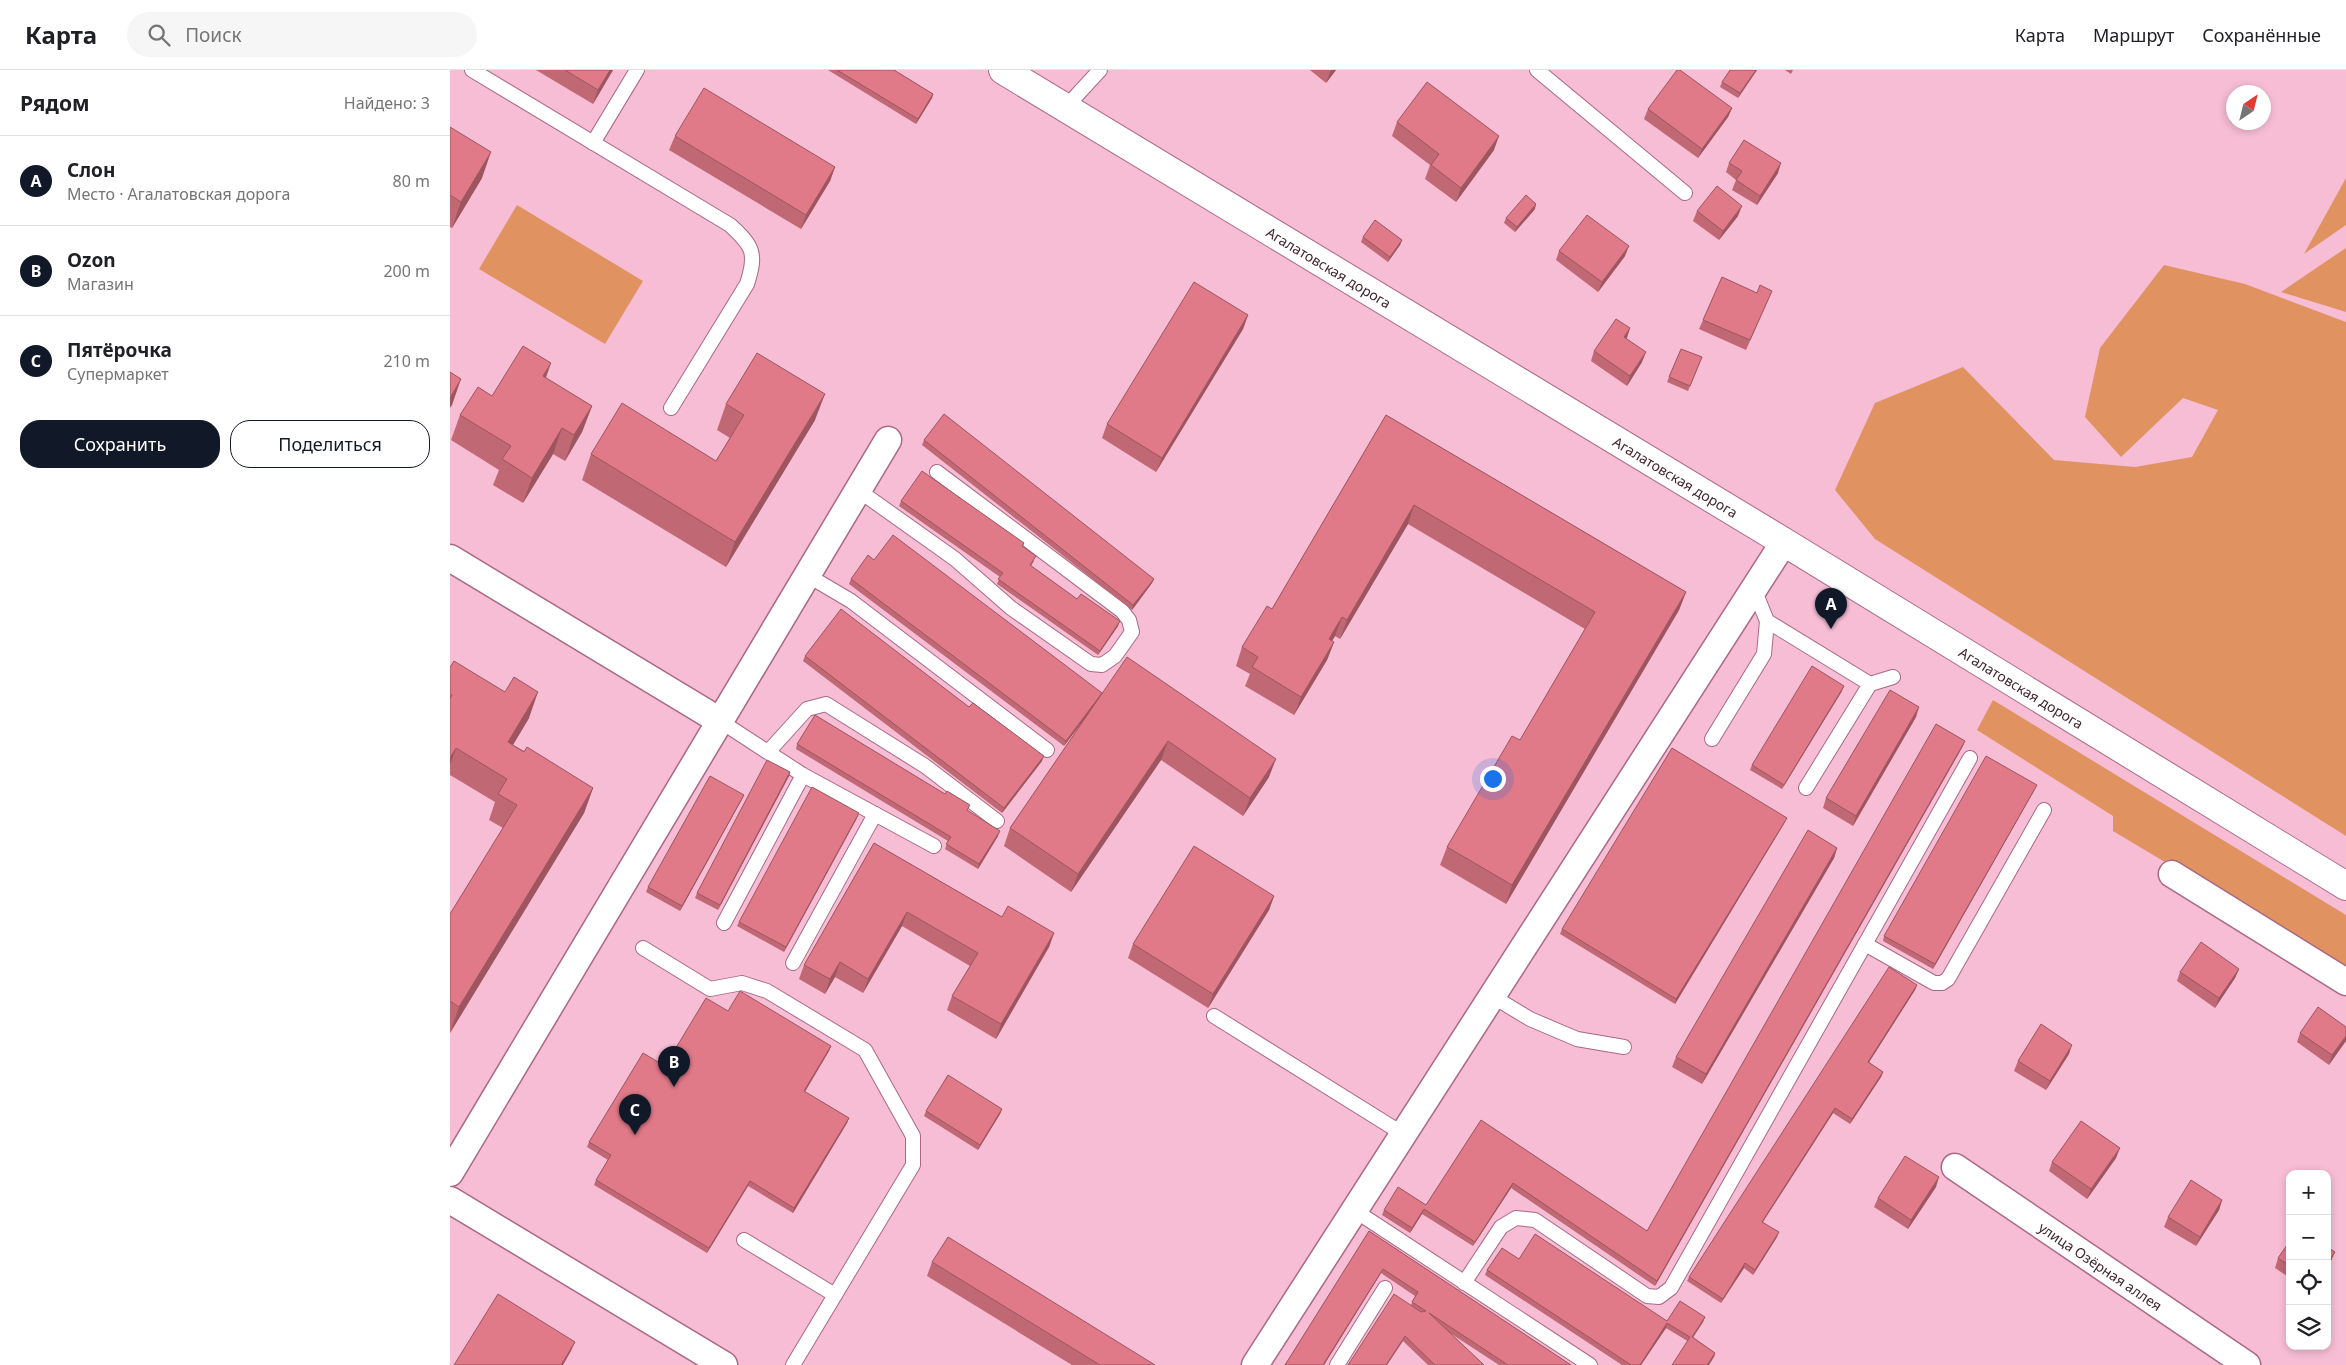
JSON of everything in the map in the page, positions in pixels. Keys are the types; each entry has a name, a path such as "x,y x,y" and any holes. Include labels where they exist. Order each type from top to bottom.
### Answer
{"main road":[{"name":"Агалатовская дорога","path":"1003,70 1784,542 2346,886"}],"street":[{"path":"450,1173 888,440"},
{"path":"1255,1365 1784,542"},
{"path":"450,558 720,721"},
{"path":"2172,874 2346,982"},
{"name":"улица Озёрная аллея","path":"1955,1167 2248,1365"},
{"path":"450,1200 724,1365"}],"lane":[{"path":"472,70 730,225 747,241 754,263 746,284 671,408"},
{"path":"593,143 637,70"},
{"path":"1065,108 1100,70"},
{"path":"1537,70 1685,193"},
{"path":"858,490 954,559 1011,608 1090,664 1102,665 1116,656 1132,632 1130,620 1122,611 937,472"},
{"path":"807,575 851,601 1047,750"},
{"path":"1712,739 1764,654 1766,621 1754,590"},
{"path":"1766,621 1870,684"},
{"path":"1806,788 1870,684 1893,677"},
{"path":"768,752 807,709 826,704 925,766 996,821"},
{"path":"720,721 803,775 934,846"},
{"path":"1464,1283 1501,1227 1516,1218 1535,1220 1647,1296 1659,1296 1671,1288 1970,758"},
{"path":"724,923 803,775"},
{"path":"1865,944 1934,983 1942,983 1948,979 2044,810"},
{"path":"793,963 875,814"},
{"path":"643,948 710,989 742,983 767,991 865,1050 913,1136 913,1165 793,1365"},
{"path":"1492,996 1530,1019 1576,1039 1624,1046"},
{"path":"1214,1016 1403,1134"},
{"path":"1354,1210 1590,1365"},
{"path":"744,1240 835,1294"},
{"path":"1337,1365 1386,1288"}],"shaded area":[{"path":"2346,178 2346,225 2304,254"},
{"path":"517,205 643,281 605,344 479,269"},
{"path":"2346,248 2346,312 2281,292 2337,254"},
{"path":"2164,265 2245,284 2346,322 2346,836 1875,539 1835,490 1875,403 1963,367 2054,460 2135,467 2192,457 2218,410 2183,398 2121,457 2085,417 2100,348"},
{"path":"1993,700 2346,915 2346,970 2113,831 2113,816 1977,730"}],"building":[{"path":"565,70 610,70 598,90"},
{"path":"837,70 894,70 933,94 918,119"},
{"path":"1677,70 1680,70 1732,108 1702,149 1648,109"},
{"path":"1730,70 1756,70 1740,93 1722,82"},
{"path":"1427,82 1499,136 1461,188 1431,165 1439,154 1397,122"},
{"path":"704,88 835,167 806,215 675,136"},
{"path":"450,127 491,152 461,202 450,195"},
{"path":"1744,140 1781,163 1760,196 1736,180 1742,171 1729,163"},
{"path":"1717,186 1742,206 1723,231 1697,211"},
{"path":"1526,195 1536,204 1517,227 1506,218"},
{"path":"1587,215 1629,246 1602,282 1559,251"},
{"path":"1375,220 1402,240 1390,257 1363,237"},
{"path":"1722,277 1757,293 1760,285 1772,291 1750,340 1703,320"},
{"path":"1194,282 1248,315 1162,458 1107,424"},
{"path":"1616,319 1630,328 1624,337 1646,352 1630,376 1594,351"},
{"path":"523,346 551,363 543,376 592,406 574,435 562,428 532,478 502,459 511,446 460,415 478,387 492,396"},
{"path":"1681,349 1702,357 1690,386 1669,377"},
{"path":"757,353 825,394 735,542 591,454 622,403 716,461 744,415 726,404"},
{"path":"450,372 461,379 450,398"},
{"path":"944,414 1154,579 1133,605 924,440"},
{"path":"1386,415 1686,592 1512,885 1447,847 1512,736 1520,740 1595,612 1414,505 1347,620 1342,617 1329,639 1334,642 1301,697 1252,667 1258,657 1242,647 1267,606 1272,609"},
{"path":"922,471 1024,543 1022,546 1036,556 1030,565 1077,599 1081,594 1120,621 1100,651 998,579 1003,573 901,501"},
{"path":"893,535 1102,693 1066,741 851,579 868,555 874,560"},
{"path":"841,609 969,707 973,703 1044,756 1004,808 805,656"},
{"path":"1127,657 1276,759 1250,798 1168,741 1078,874 1010,828"},
{"path":"454,661 505,692 514,677 538,692 508,742 524,752 527,747 593,788 459,1007 450,1001 450,914 517,805 498,794 507,779 456,748 450,758 450,699 452,695 450,694 450,667"},
{"path":"1812,666 1844,686 1784,785 1752,765"},
{"path":"1890,690 1919,707 1856,816 1826,798"},
{"path":"815,715 945,794 947,791 970,805 967,810 1000,831 979,864 946,844 951,837 797,744"},
{"path":"1936,724 1965,741 1657,1281 1513,1183 1475,1242 1424,1209 1412,1228 1384,1210 1398,1187 1426,1205 1481,1120 1647,1231"},
{"path":"1672,748 1787,818 1676,999 1562,929"},
{"path":"1986,756 2037,785 1935,964 1884,936"},
{"path":"767,760 790,772 720,905 697,893"},
{"path":"710,776 744,795 682,906 648,887"},
{"path":"812,787 859,813 786,947 739,922"},
{"path":"1808,830 1837,848 1706,1074 1676,1057"},
{"path":"874,843 1002,917 1008,906 1054,933 1001,1024 952,996 978,953 907,912 868,979 840,962 830,979 804,965"},
{"path":"1194,846 1274,896 1213,994 1133,944"},
{"path":"2201,942 2239,969 2219,998 2180,972"},
{"path":"1889,967 1917,985 1868,1062 1883,1072 1852,1119 1835,1108 1762,1222 1779,1232 1755,1270 1745,1263 1723,1299 1689,1277"},
{"path":"740,991 831,1046 804,1091 849,1118 794,1208 750,1181 709,1248 596,1180 611,1155 589,1142 643,1053 665,1066 706,998 728,1011"},
{"path":"2318,1007 2346,1027 2346,1036 2332,1055 2300,1033"},
{"path":"2041,1024 2072,1045 2050,1081 2018,1061"},
{"path":"948,1075 1002,1109 980,1145 926,1111"},
{"path":"2081,1121 2120,1148 2091,1189 2052,1162"},
{"path":"1905,1156 1939,1177 1911,1220 1878,1198"},
{"path":"2191,1180 2222,1200 2200,1237 2168,1217"},
{"path":"1369,1231 1571,1365 1508,1365 1429,1313 1484,1365 1435,1365 1405,1336 1386,1365 1348,1365 1394,1294 1421,1312 1426,1311 1412,1302 1418,1292 1383,1269 1323,1365 1285,1365"},
{"path":"1535,1234 1667,1321 1680,1301 1705,1317 1692,1337 1715,1353 1707,1365 1672,1365 1690,1337 1667,1323 1640,1365 1631,1365 1487,1270 1502,1248 1519,1259"},
{"path":"948,1237 1155,1365 1100,1365 932,1262"},
{"path":"2286,1247 2286,1263 2278,1258"},
{"path":"2331,1250 2335,1252 2331,1258"},
{"path":"498,1294 575,1342 561,1365 454,1365"}],"place":[{"name":"Слон","path":"1831,629"},
{"name":"Ozon","path":"674,1087"},
{"name":"Пятёрочка","path":"635,1135"}]}
